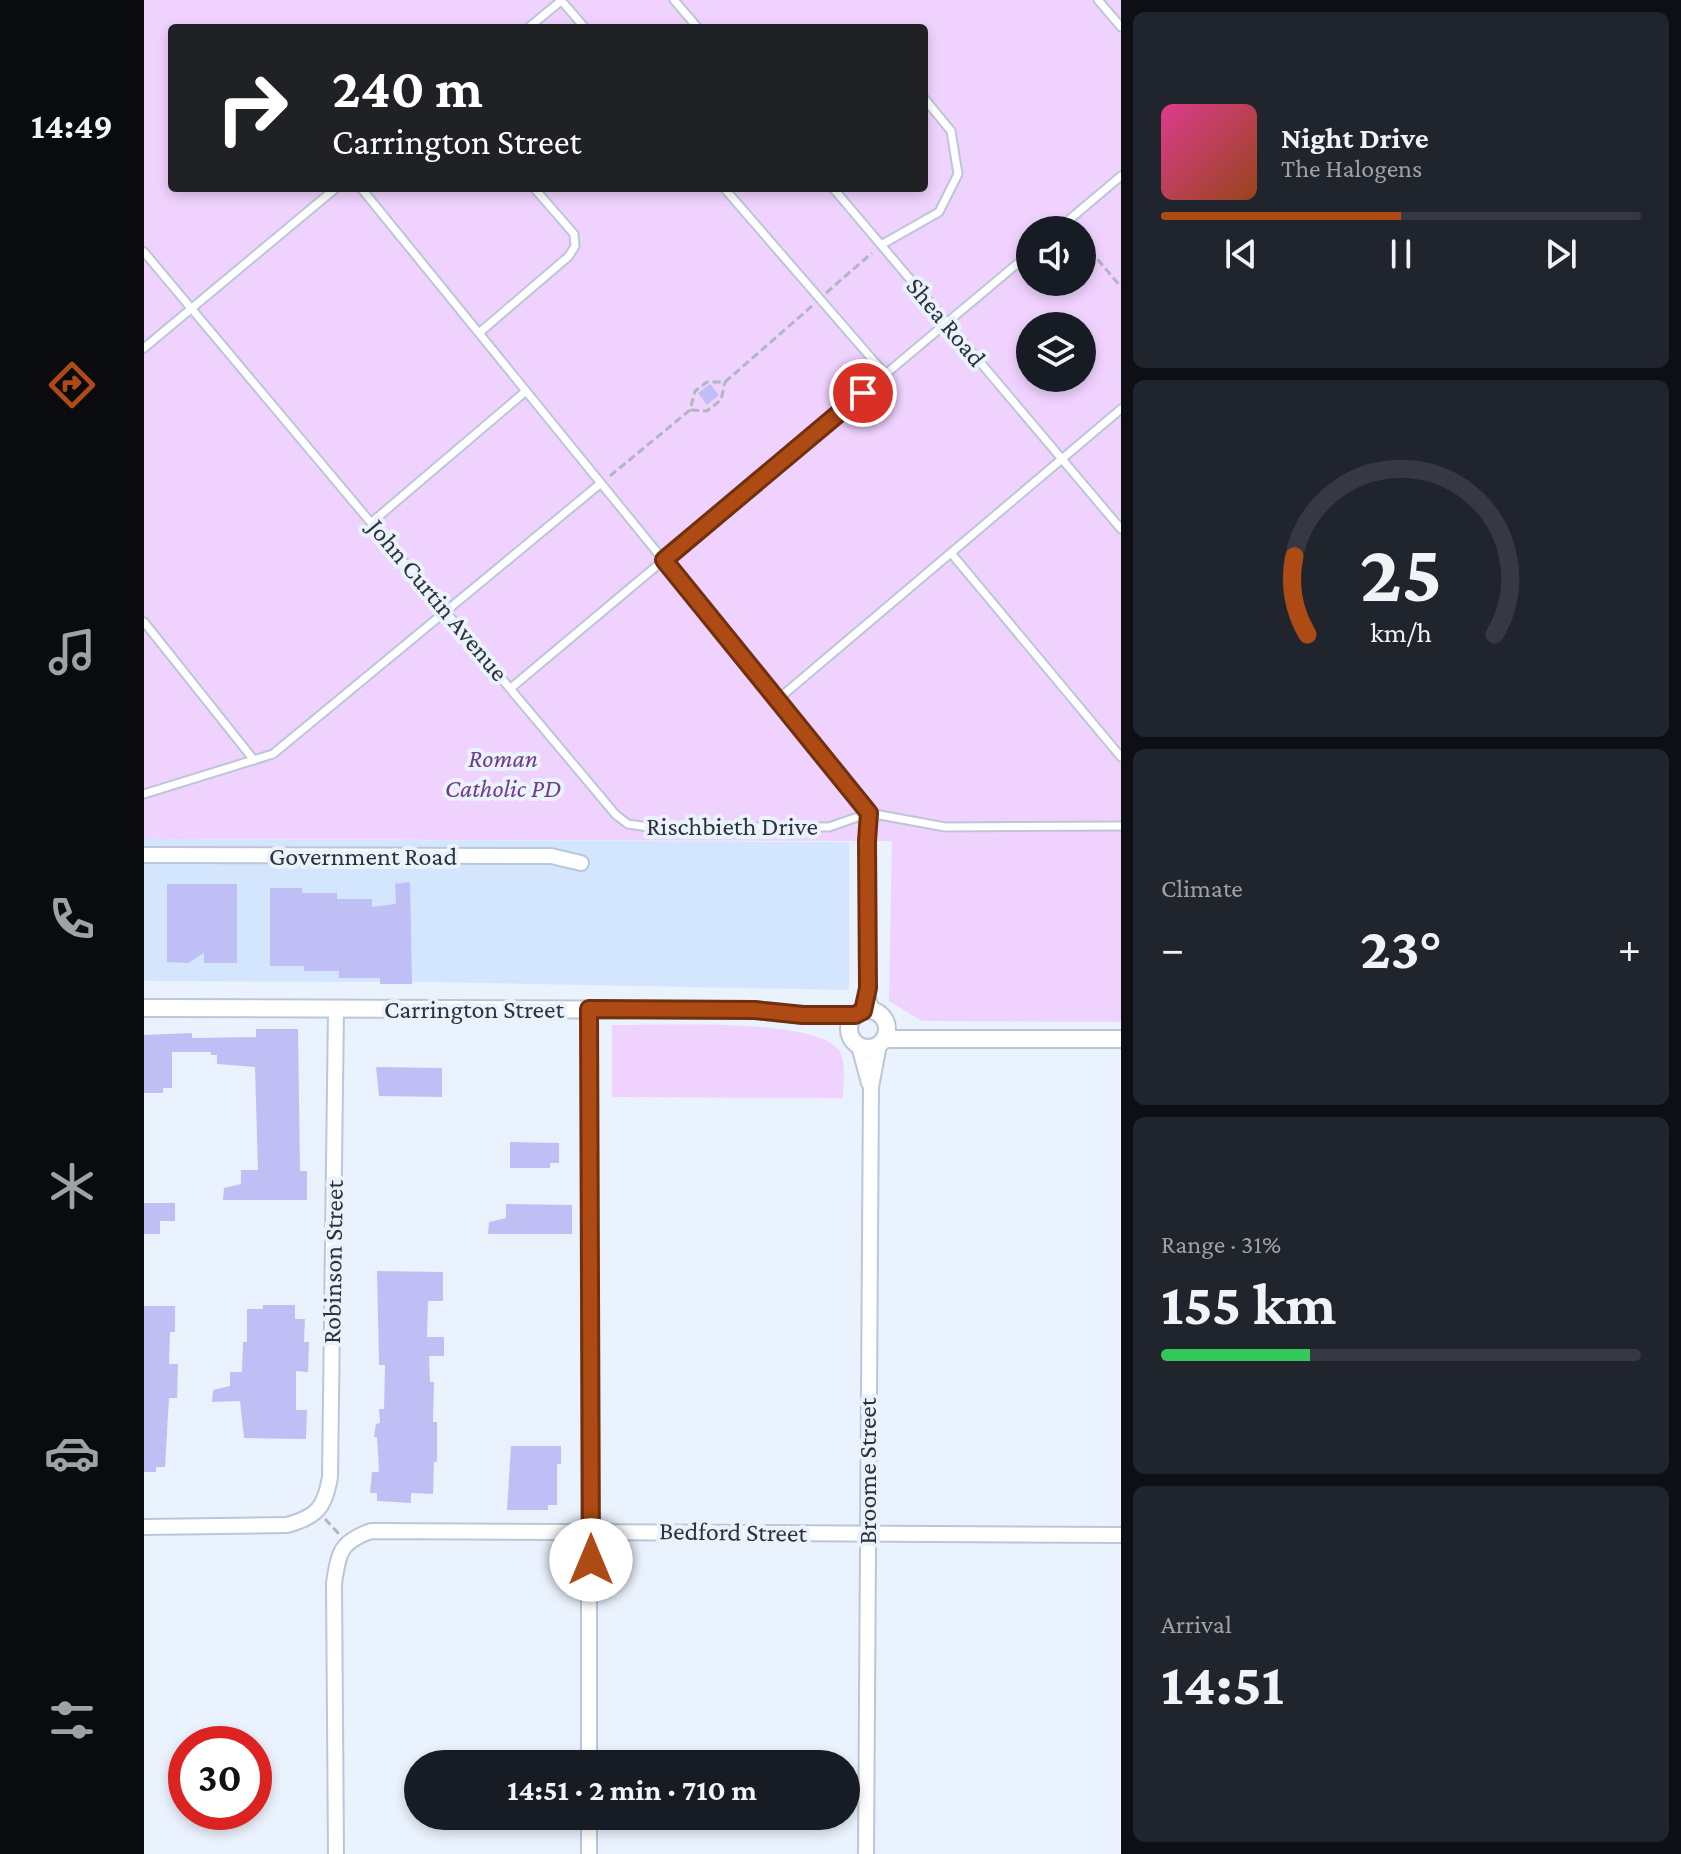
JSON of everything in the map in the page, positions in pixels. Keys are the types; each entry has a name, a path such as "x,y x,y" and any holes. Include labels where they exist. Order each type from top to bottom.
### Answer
{"street":[{"name":"Government Road","path":"144,855 551,856 581,863"},
{"name":"Carrington Street","path":"144,1008 755,1010 803,1015 865,1013"},
{"name":"Robinson Street","path":"317,1511 327,1497 330,1477 336,1009"},
{"path":"589,1009 589,1750"},
{"path":"883,1037 865,1013 850,1023 854,1040 869,1048 883,1037 1121,1039"},
{"name":"Carrington Street","path":"803,1015 854,1040"},
{"name":"Broome Street","path":"866,1854 871,1087 883,1037"},
{"name":"Broome Street","path":"854,1040 871,1087"},
{"path":"144,1527 287,1525 306,1520 317,1511"},
{"name":"Bedford Street","path":"348,1542 371,1531 1121,1535"},
{"path":"336,1854 334,1583 341,1550 348,1542"},
{"path":"589,1830 589,1854"}],"lane":[{"path":"533,24 562,0 582,24"},
{"path":"674,0 695,24"},
{"path":"1098,0 1121,27"},
{"path":"881,245 939,212 958,174 951,131 928,103"},
{"path":"1074,216 1121,176"},
{"path":"144,348 331,192"},
{"path":"364,192 869,813 868,988 865,1013"},
{"path":"479,333 569,256 575,246 574,234 537,192"},
{"path":"727,192 885,374"},
{"name":"Shea Road","path":"836,192 1121,529"},
{"name":"John Curtin Avenue","path":"144,252 511,688 1016,265"},
{"path":"372,522 526,391"},
{"path":"777,700 1121,409"},
{"path":"144,794 273,754 601,483"},
{"path":"951,553 1121,757"},
{"path":"144,622 254,760"},
{"name":"Rischbieth Drive","path":"511,688 616,815 628,824 648,827 829,827 869,813"},
{"path":"869,813 945,827 1121,826"},
{"path":"865,1013 868,988"}],"path":[{"path":"690,410 707,411 721,400 725,382 881,245"},
{"path":"1096,258 1121,287"},
{"path":"601,483 690,410 695,391 707,382 725,382"},
{"path":"317,1511 348,1542"}],"shaded area":[{"path":"144,839 849,842 849,990 428,982 144,981"}],"green space":[{"name":"Roman Catholic PD","path":"144,0 1121,0 1121,1022 922,1021 889,1001 892,841 144,839"},
{"path":"612,1025 732,1025 798,1032 823,1039 841,1054 843,1098 612,1097"}],"building":[{"path":"710,384 719,395 707,405 698,393"},
{"path":"410,882 412,984 380,984 380,978 339,978 339,971 304,971 304,966 270,966 270,888 302,888 302,893 337,893 337,899 372,899 372,907 396,904 395,884"},
{"path":"167,884 237,884 237,963 204,963 204,953 188,963 167,962"},
{"path":"256,1029 298,1029 300,1171 307,1171 307,1200 223,1200 224,1188 241,1184 241,1170 258,1170 255,1067 217,1064 217,1055 211,1055 211,1052 172,1052 172,1088 163,1088 163,1093 144,1093 144,1035 192,1033 192,1038 256,1037"},
{"path":"376,1067 442,1068 442,1097 379,1096"},
{"path":"510,1142 559,1143 559,1163 550,1163 550,1168 510,1168"},
{"path":"144,1203 175,1203 175,1221 160,1221 160,1234 144,1234"},
{"path":"506,1204 572,1205 572,1234 488,1234 489,1222 506,1218"},
{"path":"377,1271 443,1272 443,1301 428,1301 427,1337 444,1337 444,1356 429,1356 430,1382 434,1382 433,1422 437,1422 433,1494 411,1493 411,1503 377,1501 377,1493 370,1493 372,1472 379,1472 377,1437 374,1437 376,1424 380,1423 379,1409 384,1409 385,1365 379,1365"},
{"path":"263,1305 295,1305 295,1319 305,1319 304,1342 309,1342 308,1372 296,1371 296,1410 307,1410 306,1439 244,1438 240,1401 212,1402 213,1390 230,1386 230,1372 242,1372 243,1342 247,1342 247,1309 263,1309"},
{"path":"144,1306 175,1306 175,1332 170,1332 169,1364 178,1364 177,1398 169,1398 165,1467 156,1467 156,1472 144,1472"},
{"path":"511,1446 561,1446 561,1464 557,1464 557,1505 548,1505 548,1510 507,1510"}],"route":[{"path":"591,1560 589,1009 755,1010 803,1015 855,1015 863,1011 868,988 869,813 664,560 863,393"}]}
